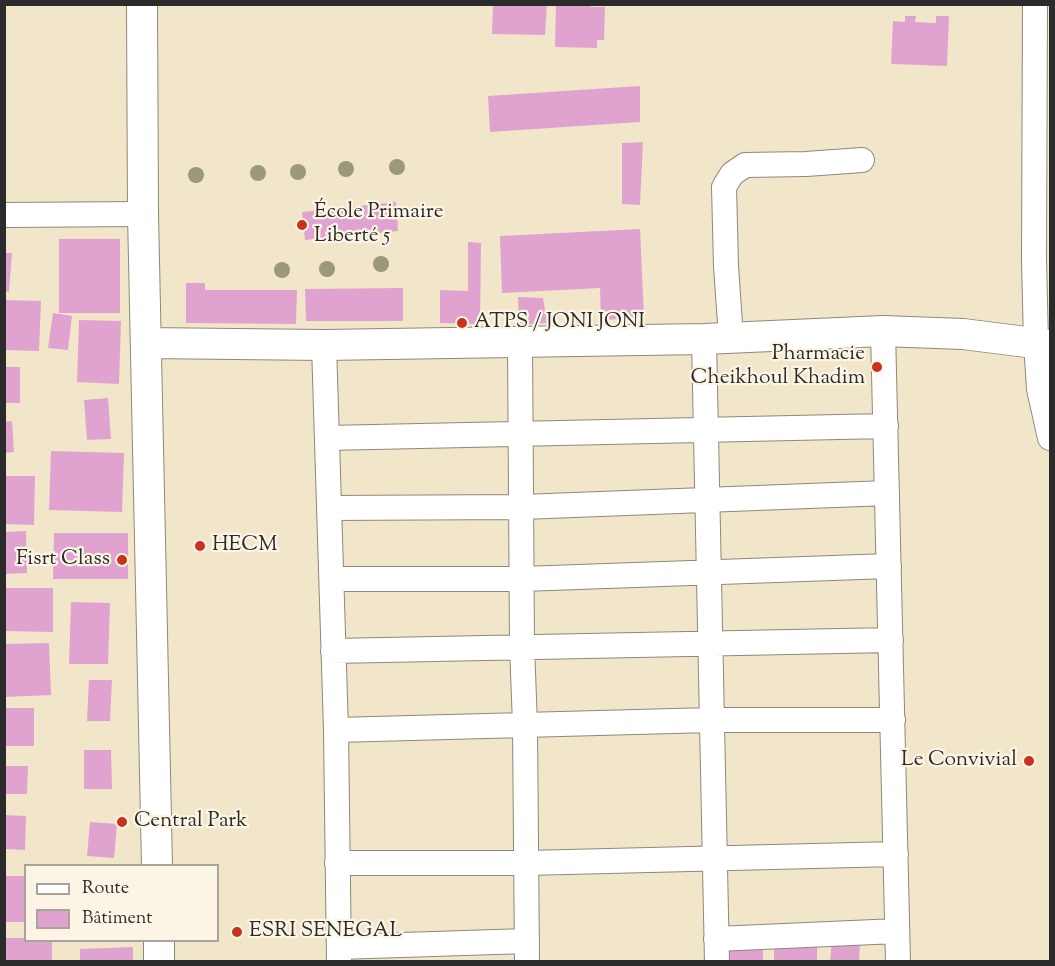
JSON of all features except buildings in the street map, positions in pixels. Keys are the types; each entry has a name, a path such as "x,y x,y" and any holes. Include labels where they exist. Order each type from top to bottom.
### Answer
{"street":[{"path":"142,4 143,214 158,864"},
{"path":"1035,4 1034,260 1043,344 1039,389 1050,438"},
{"path":"862,160 745,165 732,174 724,187 726,266 706,429 716,950 897,931"},
{"path":"4,215 143,214"},
{"path":"147,343 324,345 718,339 883,331 963,334 1043,344"},
{"path":"883,331 898,962"},
{"path":"324,345 336,730 339,954 527,951 520,341"},
{"path":"327,438 886,426"},
{"path":"329,508 522,507 887,493"},
{"path":"332,579 522,579 889,566"},
{"path":"333,651 891,640"},
{"path":"336,730 711,720 893,720"},
{"path":"337,863 526,864 896,854"},
{"path":"159,942 159,962"}],"place":[{"name":"École Primaire Liberté 5","path":"302,225"},
{"name":"ATPS / JONI JONI","path":"462,323"},
{"name":"Pharmacie Cheikhoul Khadim","path":"877,367"},
{"name":"HECM","path":"200,546"},
{"name":"Fisrt Class","path":"122,560"},
{"name":"Le Convivial","path":"1029,761"},
{"name":"Central Park","path":"122,822"},
{"name":"ESRI SENEGAL","path":"237,932"}]}
